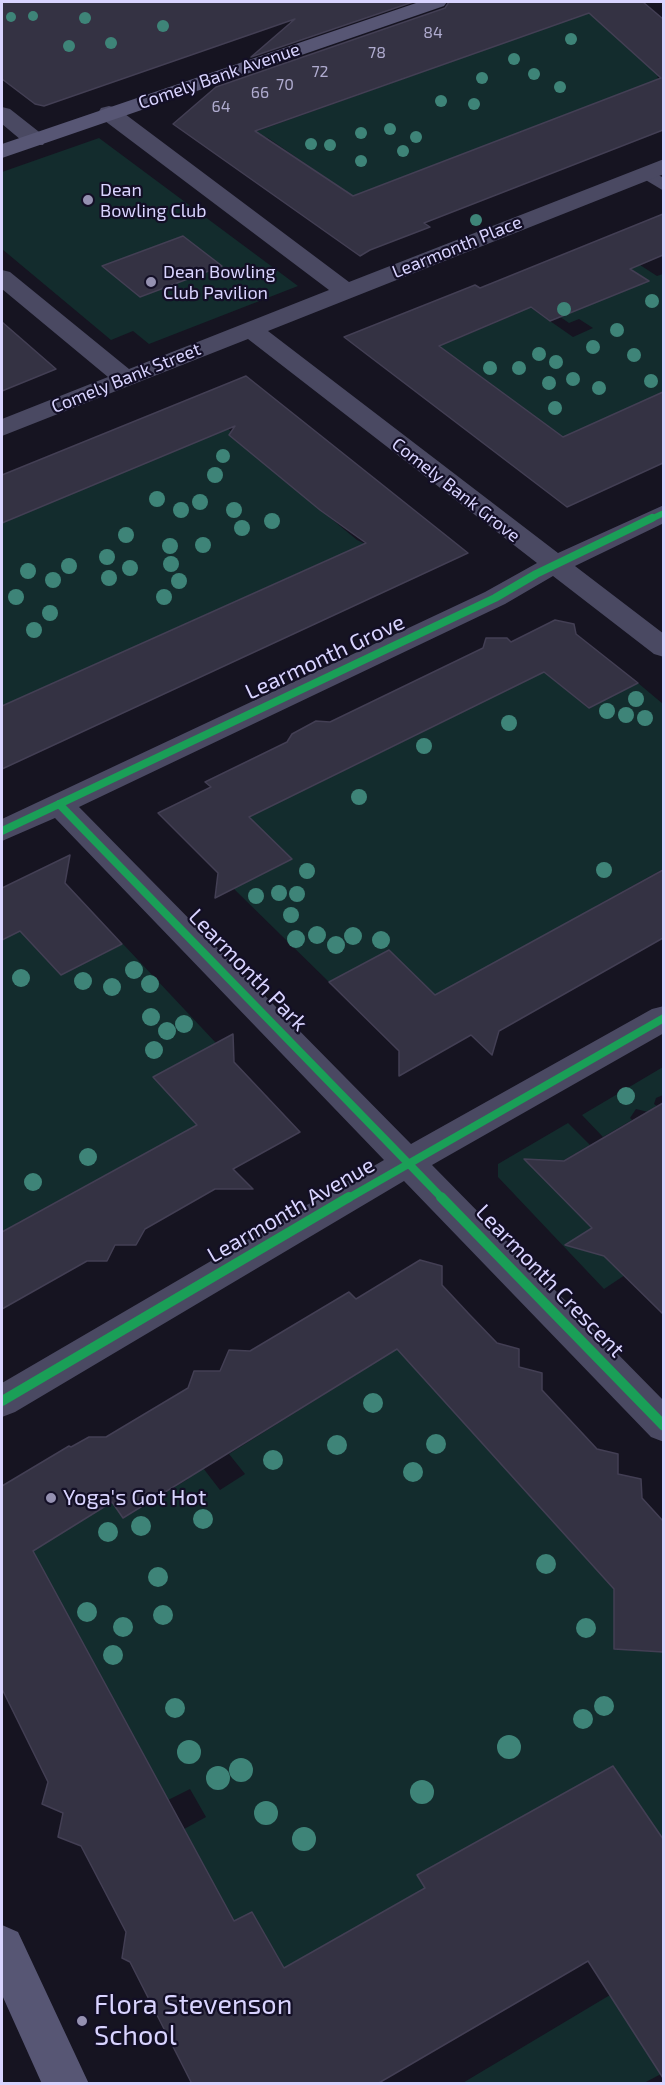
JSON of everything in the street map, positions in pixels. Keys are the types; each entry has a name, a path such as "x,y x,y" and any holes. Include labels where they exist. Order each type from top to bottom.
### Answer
{"street":[{"name":"Comely Bank Avenue","path":"2,151 437,2"},
{"path":"109,113 346,291"},
{"path":"2,114 35,140"},
{"name":"Learmonth Place","path":"249,329 657,175"},
{"path":"2,276 126,378"},
{"name":"Comely Bank Street","path":"2,428 249,329"},
{"name":"Comely Bank Grove","path":"249,329 663,648"},
{"name":"Learmonth Grove","path":"2,831 485,603 554,565 663,513"},
{"name":"Learmonth Park","path":"59,804 409,1162"},
{"name":"Learmonth Avenue","path":"2,1401 409,1162 663,1018"},
{"name":"Learmonth Crescent","path":"409,1162 663,1425"},
{"path":"2,1947 66,2084"}],"green space":[{"path":"548,2 583,2 642,54 658,75 663,74 657,77 663,84 663,118 639,104 538,139 524,130 515,134 516,151 499,140 364,204 268,138 252,133 562,22 557,7"},
{"path":"99,138 298,286 149,344 133,331 111,340 2,249 2,172"},
{"path":"640,265 657,276 663,274 663,392 654,397 663,406 634,419 663,439 663,455 644,464 574,445 433,343 452,341 516,314 480,288 494,282 573,337 593,328 579,319 569,323 543,305 562,297 580,309 648,280 631,269"},
{"path":"224,425 271,469 357,540 370,546 334,557 2,706 2,523 208,437"},
{"path":"566,661 553,679 589,708 638,683 663,704 663,869 596,906 605,930 585,913 410,1009 329,982 233,888 223,829 286,773 305,790"},
{"path":"4,912 61,975 123,944 216,1043 153,1077 223,1111 142,1155 147,1186 127,1163 17,1223 21,1256 2,1232 2,940 7,937 2,930"},
{"path":"663,1067 663,1095 656,1098 654,1104 657,1106 648,1112 636,1109 630,1118 632,1120 603,1137 582,1115"},
{"path":"568,1123 590,1145 559,1163 549,1160 543,1163 592,1228 583,1234 625,1275 604,1289 498,1177 498,1164"},
{"path":"399,1347 627,1551 614,1592 614,1649 663,1652 663,1839 613,1766 417,1875 425,1888 284,1968 252,1912 234,1921 148,1849 206,1817 190,1789 168,1800 7,1582 2,1569 112,1502 124,1518 188,1479 167,1451 183,1442 220,1490 245,1474 229,1454 325,1394 318,1358 341,1384"},
{"path":"610,1995 661,2074 644,2083 461,2084"}],"building":[{"path":"2,2 413,2 251,57 295,19 44,106 35,104 2,79"},
{"path":"449,2 643,2 663,19 663,130 424,223 430,227 360,256 173,124 216,87 445,8","holes":["589,13 661,78 353,196 255,131"]},
{"path":"663,214 663,255 630,269 649,281 550,321 531,307 439,346 563,437 663,392 663,463 567,507 344,337 475,285 480,288"},
{"name":"Dean Bowling Club Pavilion","path":"183,236 222,266 140,297 102,266"},
{"path":"2,322 56,369 2,391"},
{"path":"246,376 468,553 2,769 2,706 366,543 320,510 229,435 235,426 2,523 2,475"},
{"path":"555,620 574,624 576,634 638,683 589,708 544,672 249,817 292,859 215,898 218,873 158,813 211,787 205,782 287,742 292,734 316,721 330,722 483,648 486,638 507,638 511,642"},
{"path":"70,855 65,883 122,944 61,975 20,931 2,940 2,888"},
{"path":"663,870 663,938 499,1031 492,1055 471,1035 399,1076 399,1051 329,982 389,950 435,995"},
{"path":"233,1034 234,1062 300,1132 233,1169 253,1189 215,1189 145,1229 136,1245 115,1245 107,1261 87,1261 2,1309 2,1232 197,1125 153,1077"},
{"path":"663,1103 663,1314 604,1256 565,1245 592,1228 524,1159 564,1161"},
{"path":"420,1260 442,1266 442,1285 497,1343 519,1349 519,1367 542,1373 542,1390 597,1449 618,1454 618,1474 641,1479 642,1498 663,1521 663,1652 614,1649 614,1589 397,1349 123,1518 112,1502 33,1551 234,1921 252,1912 284,1968 425,1888 417,1875 613,1766 663,1839 663,2078 588,1961 377,2084 192,2084 130,1962 122,1958 126,1932 81,1846 58,1837 63,1813 42,1804 48,1782 2,1689 2,1486 69,1446 89,1437 106,1437 188,1388 194,1371 220,1371 229,1350 250,1351 349,1292 356,1299"}],"cycle path":[{"path":"2,831 495,598 536,574 664,513"},
{"path":"59,804 664,1426"},
{"path":"2,1401 409,1162 664,1018"}],"place":[{"name":"Dean Bowling Club","path":"88,200"},
{"name":"Dean Bowling Club Pavilion","path":"151,282"},
{"name":"Yoga's Got Hot","path":"51,1498"},
{"name":"Flora Stevenson School","path":"82,2021"}]}
